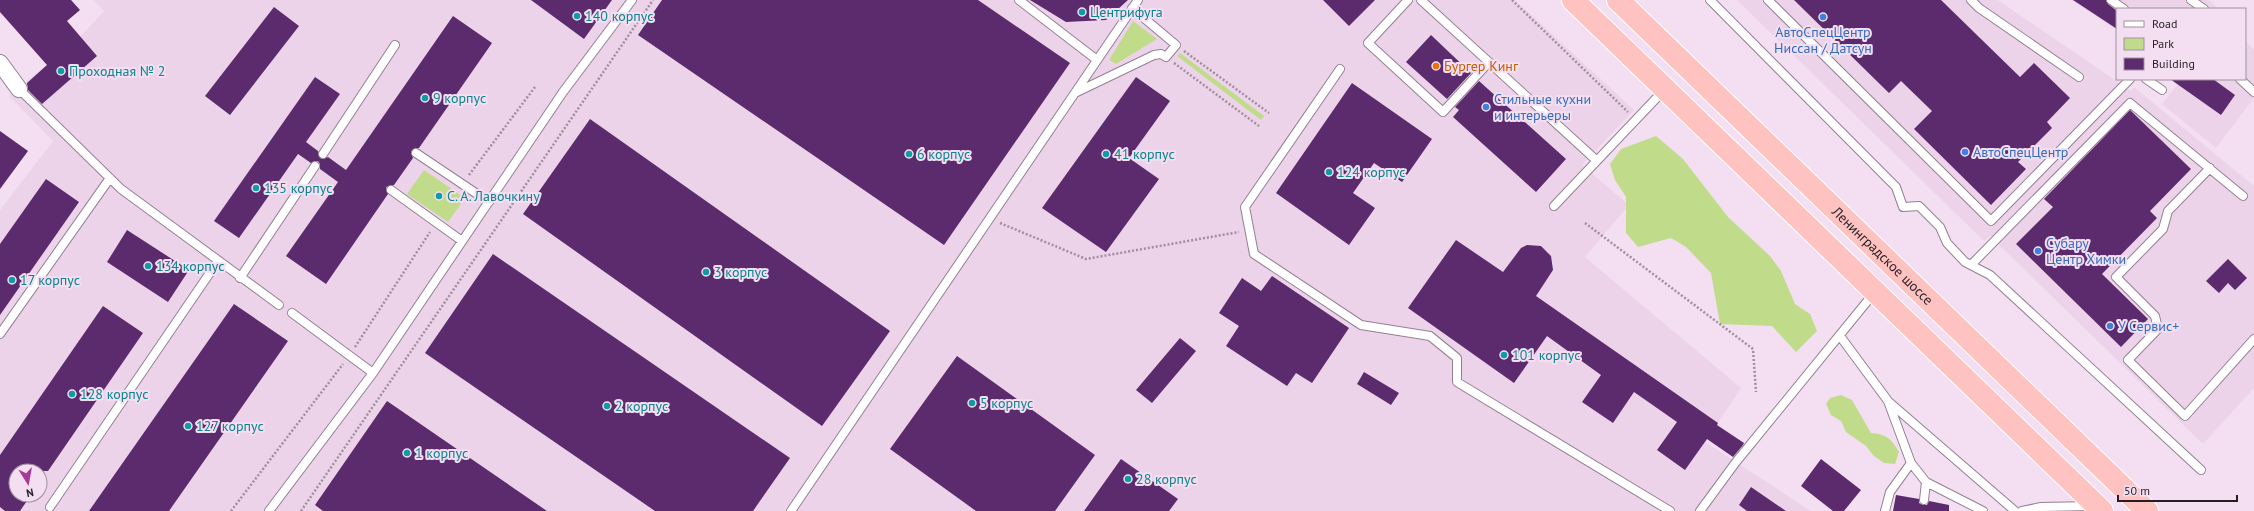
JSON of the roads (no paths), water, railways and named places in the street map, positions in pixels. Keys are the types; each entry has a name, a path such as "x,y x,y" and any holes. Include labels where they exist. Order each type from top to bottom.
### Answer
{"highway":[{"path":"1574,0 2100,509"},
{"name":"Ленинградское шоссе","path":"1618,0 2147,511"}],"street":[{"path":"0,63 19,89"}],"lane":[{"path":"268,511 373,373 563,92 632,0"},
{"path":"1019,0 1097,60"},
{"path":"791,511 1138,0"},
{"path":"1408,0 1368,43 1444,112 1489,62"},
{"path":"1421,0 1596,160"},
{"path":"1710,0 1896,187 1903,207 1918,206 1940,226 1947,244 1965,262 1990,275 2200,470"},
{"path":"1768,0 1991,221 2129,80"},
{"path":"1971,0 1979,8 2079,77"},
{"path":"2111,0 2123,8"},
{"path":"2192,0 2203,8"},
{"path":"1074,94 1154,55 1161,54 1166,57 1176,44 1132,8"},
{"path":"323,154 395,45"},
{"path":"1340,69 1245,207 1254,254 1362,325 1430,336 1457,358 1457,382 1670,511"},
{"path":"2147,80 2162,90"},
{"path":"2241,80 2254,92"},
{"path":"1554,206 1596,160 1666,88"},
{"path":"19,89 121,189 240,278 279,305"},
{"path":"1971,265 2130,103 2243,196"},
{"path":"416,153 489,202"},
{"path":"240,278 314,166"},
{"path":"2210,168 2168,211 2163,229 2116,277 2155,316 2158,329 2128,360 2185,416 2254,339"},
{"path":"0,334 110,178"},
{"path":"391,190 462,241"},
{"path":"50,507 218,261"},
{"path":"1700,511 1736,462 1875,292"},
{"path":"292,312 373,373"},
{"path":"1840,336 1888,402 2014,511"},
{"path":"1888,402 1912,463 1926,482 1983,511"},
{"path":"1885,511 1890,492 1912,463"},
{"path":"1924,500 1926,482"},
{"path":"2022,511 2041,508 2100,509"}],"place":[{"name":"Центрифуга","path":"1082,12"},
{"name":"140 корпус","path":"577,16"},
{"name":"АвтоСпецЦентр Ниссан / Датсун","path":"1823,17"},
{"name":"Бургер Кинг","path":"1436,66"},
{"name":"Проходная № 2","path":"61,71"},
{"name":"9 корпус","path":"425,98"},
{"name":"Стильные кухни и интерьеры","path":"1486,107"},
{"name":"АвтоСпецЦентр","path":"1965,152"},
{"name":"6 корпус","path":"909,154"},
{"name":"41 корпус","path":"1106,154"},
{"name":"124 корпус","path":"1329,172"},
{"name":"135 корпус","path":"256,188"},
{"name":"С. А. Лавочкину","path":"439,196"},
{"name":"Субару Центр Химки","path":"2038,251"},
{"name":"134 корпус","path":"148,266"},
{"name":"3 корпус","path":"706,272"},
{"name":"17 корпус","path":"12,280"},
{"name":"У Сервис+","path":"2110,326"},
{"name":"101 корпус","path":"1504,355"},
{"name":"128 корпус","path":"72,394"},
{"name":"5 корпус","path":"972,403"},
{"name":"2 корпус","path":"607,406"},
{"name":"127 корпус","path":"188,426"},
{"name":"1 корпус","path":"407,453"},
{"name":"28 корпус","path":"1128,479"}]}
